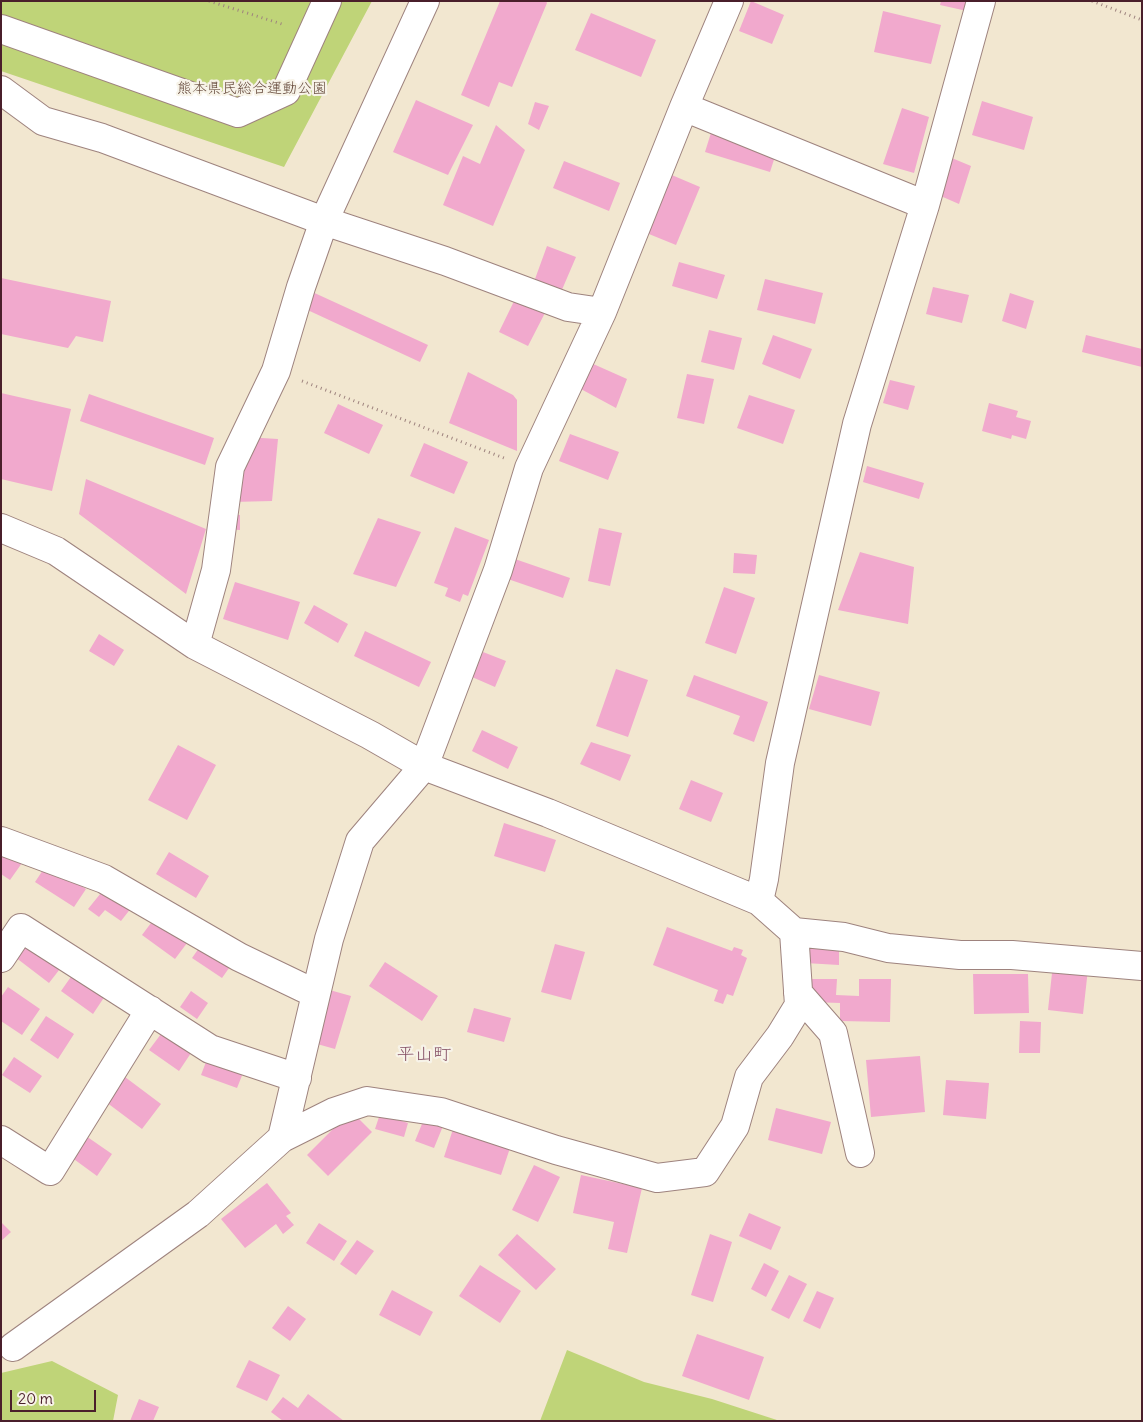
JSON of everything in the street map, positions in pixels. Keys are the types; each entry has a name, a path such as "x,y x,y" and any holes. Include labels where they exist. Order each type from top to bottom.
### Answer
{"street":[{"path":"1,29 238,113 286,91 326,1"},
{"path":"195,645 216,570 230,467 276,371 301,287 324,221 425,1"},
{"path":"282,1138 329,938 360,841 424,766 498,570 529,468 602,312 684,107 729,1"},
{"path":"759,901 764,880 780,763 857,424 925,205 981,1"},
{"path":"1,90 43,121 102,138 324,221 445,261 568,307 602,312"},
{"path":"684,107 925,205"},
{"path":"1,528 56,551 195,645 370,735 424,766 548,813 759,901 794,932 844,937 888,948 951,954 1012,955 1142,966"},
{"path":"1,841 104,879 239,957 316,994"},
{"path":"1,958 21,928 210,1049 296,1078"},
{"path":"13,1347 198,1214 282,1138 334,1112 367,1101 440,1112 556,1150 657,1178 705,1172 735,1126 749,1077 780,1036 799,1005 794,932"},
{"path":"798,993 833,1032 860,1153"},
{"path":"1,1140 50,1171 150,1010"}],"path":[{"path":"209,1 288,26"},
{"path":"1092,1 1142,20"},
{"path":"276,371 529,468"}],"green space":[{"name":"熊本県民総合運動公園","path":"1,1 372,1 284,167 1,71"},
{"path":"567,1350 644,1382 712,1399 780,1421 540,1421"},
{"path":"52,1361 118,1395 113,1421 1,1421 1,1373"}],"building":[{"path":"500,1 546,1 547,3 512,87 499,82 489,107 461,95"},
{"path":"751,1 784,15 772,44 739,31"},
{"path":"941,1 969,1 967,11 940,5"},
{"path":"883,11 941,25 931,64 874,52"},
{"path":"591,13 656,40 641,77 575,50"},
{"path":"416,100 473,125 448,175 393,152"},
{"path":"982,101 1033,117 1024,150 972,135"},
{"path":"535,102 549,106 539,130 528,124"},
{"path":"902,108 929,117 914,173 883,164"},
{"path":"715,120 780,141 770,172 705,152"},
{"path":"496,125 525,150 493,226 443,205 463,156 480,164"},
{"path":"947,156 971,166 959,204 936,194"},
{"path":"564,161 620,183 609,211 553,188"},
{"path":"667,173 700,187 676,245 644,232"},
{"path":"547,246 576,257 561,292 535,279"},
{"path":"679,262 725,275 717,299 672,286"},
{"path":"1,278 111,301 103,342 76,336 68,348 1,334"},
{"path":"765,279 823,293 815,324 757,310"},
{"path":"933,287 969,295 962,323 926,314"},
{"path":"308,290 428,345 420,362 301,307"},
{"path":"1010,293 1034,301 1026,329 1002,321"},
{"path":"517,295 547,309 528,346 499,332"},
{"path":"709,330 742,338 734,370 701,362"},
{"path":"773,335 812,349 800,379 762,364"},
{"path":"1086,335 1142,349 1142,367 1082,352"},
{"path":"591,363 627,379 616,408 579,388"},
{"path":"468,372 513,395 517,400 517,451 449,423"},
{"path":"687,374 714,379 704,424 677,418"},
{"path":"890,380 915,386 908,410 883,403"},
{"path":"1,393 71,409 52,491 1,479"},
{"path":"89,394 214,438 205,465 80,421"},
{"path":"749,395 795,410 783,444 737,428"},
{"path":"989,403 1018,411 1016,417 1031,421 1026,439 1012,435 1011,439 982,431"},
{"path":"338,404 383,425 369,454 324,433"},
{"path":"570,434 619,452 608,480 559,461"},
{"path":"245,437 278,439 272,501 232,502"},
{"path":"424,443 468,462 454,494 410,476"},
{"path":"867,466 924,483 919,499 863,482"},
{"path":"86,479 206,529 186,594 79,514"},
{"path":"230,514 240,515 240,530 222,529"},
{"path":"378,518 421,532 396,587 353,574"},
{"path":"455,527 489,540 468,596 463,594 460,602 445,596 448,588 434,583"},
{"path":"599,528 622,533 610,586 588,581"},
{"path":"860,552 914,567 908,624 838,610"},
{"path":"734,553 757,555 755,574 733,573"},
{"path":"512,558 570,578 563,598 505,578"},
{"path":"235,582 300,602 288,640 223,619"},
{"path":"724,587 755,598 736,654 705,643"},
{"path":"314,605 348,624 338,643 304,623"},
{"path":"365,631 431,662 419,687 354,656"},
{"path":"99,634 124,650 114,666 89,651"},
{"path":"483,652 506,661 495,687 472,677"},
{"path":"616,669 648,680 628,737 596,726"},
{"path":"694,675 768,702 754,742 733,734 740,716 686,696"},
{"path":"819,675 880,692 871,726 809,709"},
{"path":"482,730 518,747 508,769 472,751"},
{"path":"591,742 631,755 620,781 580,764"},
{"path":"178,745 216,765 187,820 148,800"},
{"path":"691,780 723,793 711,822 679,809"},
{"path":"504,823 556,840 545,872 494,856"},
{"path":"1,850 22,863 10,880 1,874"},
{"path":"169,852 209,876 196,898 156,874"},
{"path":"47,864 86,889 74,907 35,882"},
{"path":"109,883 135,903 121,921 105,910 99,917 88,909"},
{"path":"157,915 190,939 175,959 142,935"},
{"path":"667,927 732,951 734,947 743,950 741,955 747,958 733,996 727,994 723,1004 714,1001 718,990 653,965"},
{"path":"28,939 63,965 49,983 15,957"},
{"path":"204,941 234,961 222,978 192,958"},
{"path":"555,944 585,952 571,1000 541,992"},
{"path":"806,947 839,949 839,965 805,963"},
{"path":"385,962 438,996 422,1021 369,986"},
{"path":"1053,964 1088,969 1083,1014 1048,1010"},
{"path":"75,971 107,993 93,1014 61,991"},
{"path":"973,974 1028,974 1029,1013 974,1014"},
{"path":"812,979 837,979 836,995 859,996 859,979 891,979 890,1022 840,1021 840,1003 811,1002"},
{"path":"8,987 40,1009 22,1035 1,1021 1,997"},
{"path":"326,989 351,996 335,1049 310,1042"},
{"path":"191,991 208,1003 197,1019 180,1007"},
{"path":"474,1008 511,1018 504,1042 467,1032"},
{"path":"46,1016 74,1034 58,1059 30,1040"},
{"path":"1020,1021 1041,1022 1040,1053 1019,1053"},
{"path":"164,1030 193,1050 179,1071 149,1050"},
{"path":"209,1054 245,1068 237,1088 201,1075"},
{"path":"920,1056 925,1112 871,1117 866,1060"},
{"path":"14,1057 42,1076 30,1093 2,1075"},
{"path":"125,1077 161,1104 142,1129 106,1102"},
{"path":"946,1080 989,1083 986,1119 943,1115"},
{"path":"776,1108 831,1122 822,1154 768,1140"},
{"path":"351,1111 372,1132 328,1176 307,1155"},
{"path":"380,1114 408,1123 404,1137 375,1129"},
{"path":"424,1119 443,1126 434,1148 415,1141"},
{"path":"453,1129 510,1148 501,1175 444,1157"},
{"path":"86,1136 112,1154 97,1176 71,1157"},
{"path":"534,1165 560,1177 538,1222 512,1210"},
{"path":"581,1175 642,1188 627,1253 608,1249 614,1222 573,1213"},
{"path":"267,1183 291,1213 286,1216 294,1225 283,1234 276,1224 245,1248 221,1219"},
{"path":"749,1213 781,1227 771,1250 739,1236"},
{"path":"1,1222 11,1232 1,1241"},
{"path":"319,1223 347,1241 334,1261 306,1243"},
{"path":"517,1234 556,1269 536,1290 498,1255"},
{"path":"710,1234 732,1242 713,1302 691,1295"},
{"path":"357,1240 374,1251 356,1275 340,1264"},
{"path":"764,1263 779,1271 766,1297 751,1289"},
{"path":"480,1265 521,1291 500,1323 459,1296"},
{"path":"789,1275 807,1284 789,1319 771,1310"},
{"path":"392,1290 433,1312 420,1336 379,1315"},
{"path":"817,1291 834,1298 820,1329 803,1321"},
{"path":"288,1306 306,1319 290,1341 272,1328"},
{"path":"697,1334 764,1357 749,1400 682,1376"},
{"path":"249,1360 280,1375 267,1401 236,1387"},
{"path":"308,1394 344,1421 283,1421 271,1412 283,1397 298,1408"},
{"path":"139,1399 159,1407 153,1421 130,1421"}],"district":[{"name":"平山町","path":"424,1055"}]}
